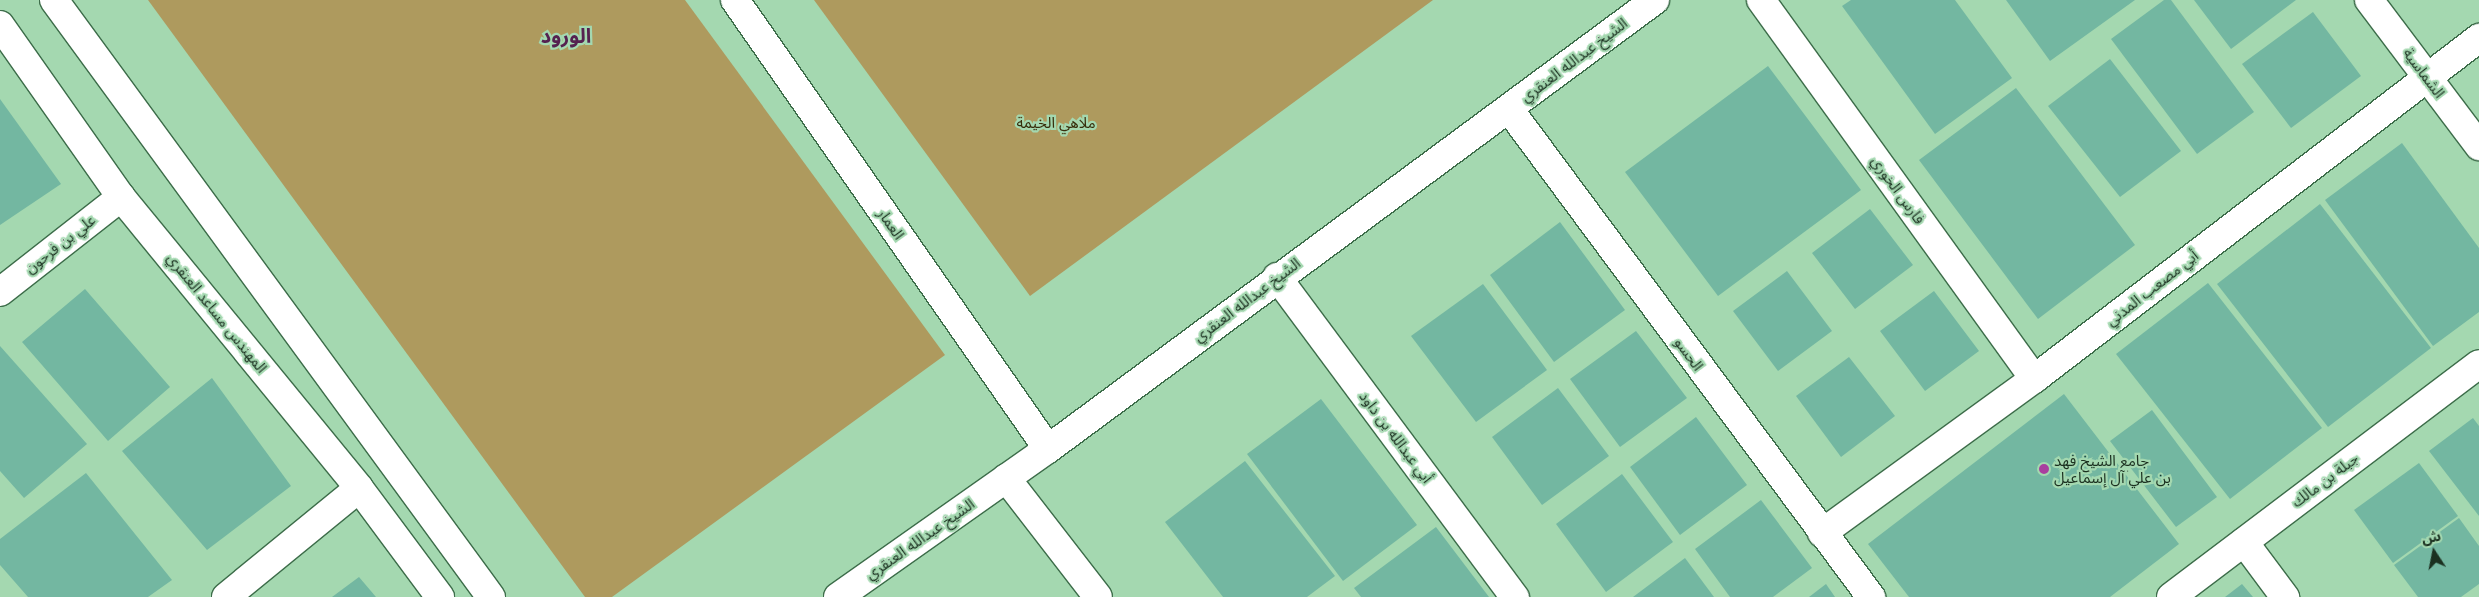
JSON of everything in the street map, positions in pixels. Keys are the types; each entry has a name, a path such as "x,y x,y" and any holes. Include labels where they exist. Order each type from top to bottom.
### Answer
{"street":[{"path":"54,0 491,597"},
{"name":"العمار","path":"735,0 1048,449"},
{"name":"الشيخ عبدالله العنقري","path":"838,597 1048,449 1277,277 1509,109 1655,0"},
{"name":"فارس الخوري","path":"1761,0 2034,379"},
{"name":"الشماسية","path":"2369,0 2479,146"},
{"name":"المهندس مساعد العنقري","path":"0,25 121,197 359,488 440,597"},
{"name":"أبي مصعب المدني","path":"1822,533 2034,379 2479,38"},
{"name":"الحسو","path":"1509,109 1871,597"},
{"name":"علي بن فرحون","path":"0,292 121,197"},
{"name":"أبي عبدالله بن داود","path":"1277,277 1515,597"},
{"name":"جبلة بن مالك","path":"2171,597 2479,364"},
{"path":"1006,478 1098,597"},
{"path":"226,597 359,488"},
{"path":"2244,542 2285,597"}],"green space":[{"path":"148,0 685,0 945,355 612,597 585,597"},
{"name":"ملاهي الخيمة","path":"814,0 1433,0 1030,296"}],"building":[{"path":"1851,0 1955,0 2012,78 1935,134 1842,6"},
{"path":"2006,0 2135,0 2050,61"},
{"path":"2164,0 2171,0 2254,112 2197,154 2111,39"},
{"path":"2194,0 2296,0 2231,49"},
{"path":"2313,12 2361,76 2291,128 2242,64"},
{"path":"2110,59 2181,151 2120,197 2048,106"},
{"path":"1768,66 1861,190 1718,296 1625,172"},
{"path":"2016,88 2135,245 2038,319 1919,160"},
{"path":"0,99 61,184 0,225"},
{"path":"2402,143 2479,248 2479,312 2433,346 2325,200"},
{"path":"2320,204 2431,348 2328,427 2217,284"},
{"path":"1870,209 1913,265 1855,309 1812,253"},
{"path":"1560,222 1625,310 1554,362 1490,275"},
{"path":"1787,271 1832,331 1778,371 1733,311"},
{"path":"2208,283 2322,428 2230,499 2116,354"},
{"path":"1483,284 1547,370 1476,422 1411,336"},
{"path":"85,289 170,387 108,441 22,342"},
{"path":"1934,291 1979,351 1925,391 1880,331"},
{"path":"1636,331 1687,398 1620,447 1570,379"},
{"path":"0,346 87,444 24,498 0,471"},
{"path":"1849,357 1895,416 1841,457 1796,396"},
{"path":"212,378 291,486 207,550 122,451"},
{"path":"1558,388 1609,456 1542,505 1492,437"},
{"name":"جامع الشيخ فهد بن علي آل إسماعيل","path":"2064,394 2179,544 2110,597 1909,597 1868,544"},
{"path":"1321,399 1417,525 1343,581 1247,454"},
{"path":"2152,410 2217,497 2176,527 2110,441"},
{"path":"1696,417 1747,485 1680,535 1630,467"},
{"path":"2473,418 2479,426 2479,516 2429,451"},
{"path":"1245,461 1335,576 1307,597 1223,597 1165,522"},
{"path":"2419,463 2458,516 2393,563 2354,510"},
{"path":"86,473 172,580 148,597 28,597 0,565 0,539"},
{"path":"1622,474 1673,542 1606,592 1556,524"},
{"path":"1761,500 1812,568 1773,597 1730,597 1695,549"},
{"path":"2459,518 2479,546 2479,584 2461,597 2418,597 2394,565"},
{"path":"1436,527 1489,597 1361,597 1354,588"},
{"path":"1685,558 1714,597 1633,597"},
{"path":"359,577 376,597 332,597"},
{"path":"1826,584 1835,597 1809,597"},
{"path":"2242,584 2253,597 2225,597"}],"place":[{"name":"جامع الشيخ فهد بن علي آل إسماعيل","path":"2044,469"}],"district":[{"name":"الورود","path":"566,35"}]}
